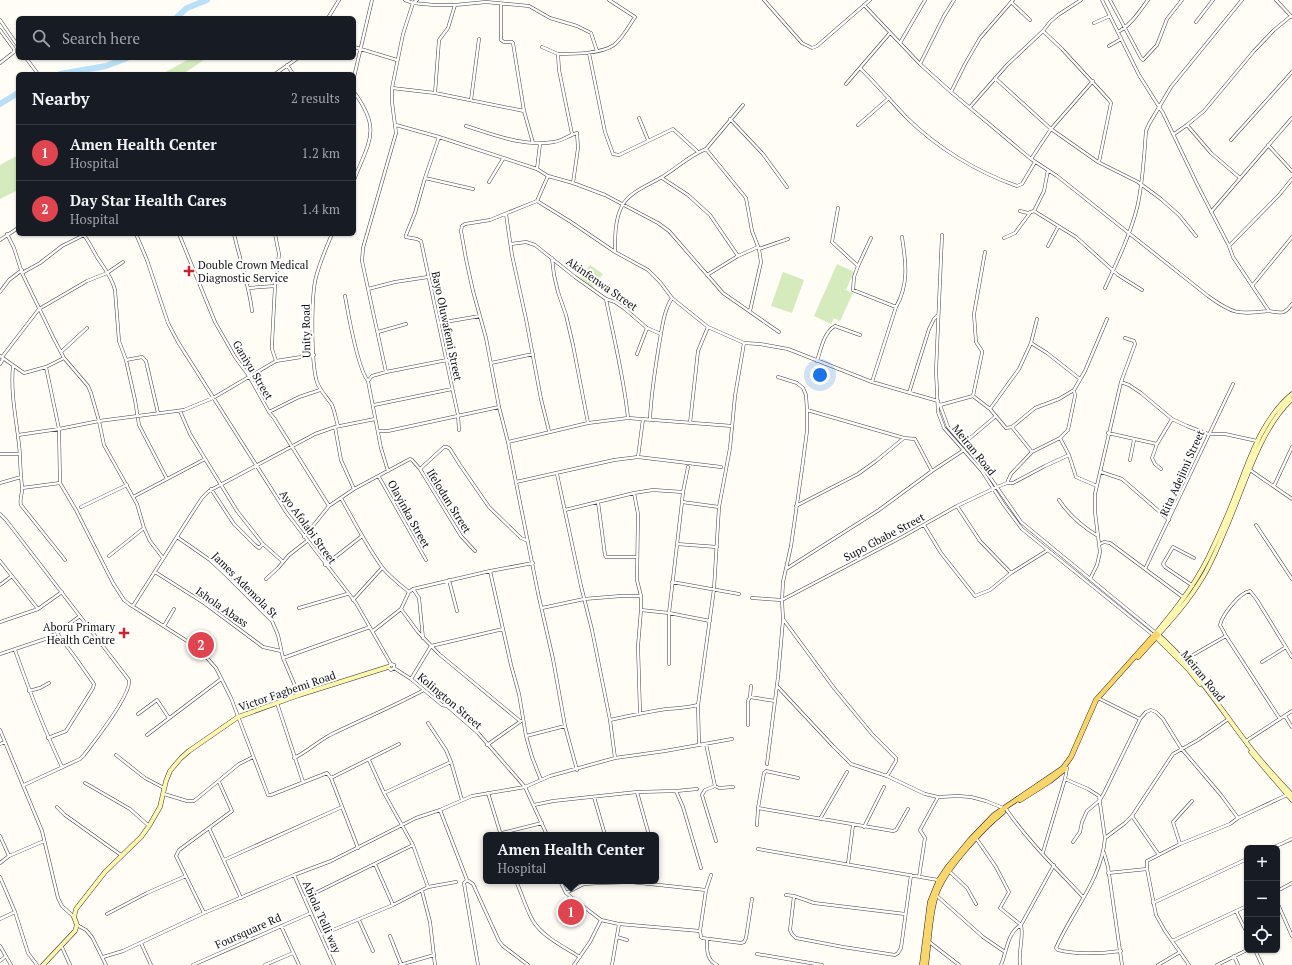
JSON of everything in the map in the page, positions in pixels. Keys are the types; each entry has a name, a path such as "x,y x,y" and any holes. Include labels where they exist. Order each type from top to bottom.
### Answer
{"main road":[{"path":"922,965 936,895 949,871 976,838 1004,808 1050,781 1067,768 1077,752 1093,712 1100,699 1156,635 1193,586 1231,507 1258,441 1275,410 1292,394"},
{"path":"926,965 930,902 939,880 952,860 994,815 1063,768 1071,757 1096,700 1183,607 1202,578 1226,528 1250,470 1250,463 1279,411 1292,398"},
{"name":"Meiran Road","path":"1156,635 1184,660 1245,742 1290,795 1292,800"},
{"name":"Meiran Road","path":"1172,650 1256,759 1290,795"},
{"name":"Victor Fagbemi Road","path":"74,917 76,909 105,872 141,837 149,826 158,812 170,771 182,758 238,717 300,694 390,665"},
{"path":"43,965 75,931 77,925 74,917"}],"street":[{"path":"329,16 340,0"},
{"path":"355,72 372,0"},
{"path":"405,0 414,3 455,5 486,2 529,6 550,18 576,26 591,33 597,51"},
{"path":"386,372 362,261 363,248 396,132 392,102 392,88 397,60 416,0"},
{"path":"542,47 558,54 588,53 613,46 635,17 609,0"},
{"path":"764,0 797,39 806,46 812,48 870,0"},
{"path":"900,43 925,0"},
{"path":"920,64 944,16 954,0"},
{"path":"970,107 995,78 1058,15 1081,0"},
{"path":"1102,0 1139,75 1159,106 1174,134 1196,184 1229,246 1233,257 1269,311"},
{"path":"1110,0 1140,58 1145,60 1160,40 1164,24 1167,19 1182,0"},
{"path":"1118,32 1125,28 1135,18 1148,0"},
{"path":"1196,22 1213,0"},
{"path":"1105,288 1129,233 1137,207 1141,184 1146,131 1149,124 1171,87 1242,0"},
{"path":"1174,134 1204,111 1254,51 1274,30 1291,16 1276,0"},
{"path":"951,92 964,64 980,38 1012,1 1030,20"},
{"path":"501,4 501,40 504,42 512,42 513,44 524,111 533,144"},
{"path":"435,93 439,40 448,28 455,5"},
{"path":"864,5 920,64 951,92 1031,159 1048,170 1129,233 1181,276 1226,309 1244,314 1269,311 1283,313 1292,304"},
{"path":"1094,23 1110,16"},
{"path":"0,20 16,43"},
{"path":"0,30 14,49 14,52 0,63"},
{"path":"1043,31 1092,81 1111,103 1098,162"},
{"path":"846,84 890,33"},
{"path":"471,100 479,39"},
{"path":"1108,46 1121,39"},
{"path":"356,47 397,60"},
{"path":"588,53 605,132 613,154 619,155 673,128 698,152"},
{"path":"558,54 559,70 572,135"},
{"path":"28,60 36,72"},
{"path":"277,72 295,60"},
{"path":"287,65 292,72"},
{"path":"860,68 907,118 933,140 970,164 1006,182 1019,186 1035,162"},
{"path":"1231,140 1292,72"},
{"path":"995,78 1051,130 1098,162 1141,184 1172,208 1196,236"},
{"path":"1031,159 1051,130 1092,81"},
{"path":"392,88 435,93 524,111"},
{"path":"356,95 367,114 371,133 366,151 356,174"},
{"path":"858,125 889,98"},
{"path":"615,252 615,230 622,205 633,194 662,178 698,152 706,148 715,140 730,119 743,105"},
{"path":"639,118 648,140"},
{"path":"1211,212 1292,118"},
{"path":"730,119 763,154 787,187"},
{"path":"396,125 439,137 537,170 548,176 573,183 605,195 658,223 670,231 723,293 779,332"},
{"path":"1187,125 1211,153 1240,178"},
{"path":"466,126 512,141 533,144 556,142 576,133 578,134 578,148 573,183"},
{"path":"439,137 425,178 473,189"},
{"path":"537,170 540,144"},
{"path":"1268,145 1292,171"},
{"path":"706,148 745,196 752,231 759,248 760,267 750,311"},
{"path":"489,182 504,159"},
{"path":"1034,212 1044,191 1048,170"},
{"path":"548,176 537,201 490,220 465,224 462,226 461,231 473,291 491,363 499,407 508,442 553,659 565,726 577,770"},
{"name":"Bayo Oluwafemi Street","path":"425,178 415,213 406,237 417,239 421,242 458,415 459,430"},
{"path":"662,178 688,195 710,215 738,256"},
{"path":"1229,246 1279,195 1292,179"},
{"path":"537,201 615,252 648,270 660,282 672,298 708,326 744,343 788,349 872,382 938,403 973,396 990,409 1006,428 1012,427 1035,408 1074,390 1085,371 1107,319"},
{"path":"838,208 832,242 858,266"},
{"path":"1020,211 1030,213 1034,212 1076,237 1114,270 1142,290"},
{"path":"1004,238 1015,233 1030,213"},
{"path":"506,214 512,255 549,432"},
{"path":"1048,246 1058,227"},
{"path":"0,240 16,229"},
{"path":"7,234 39,309 64,358 88,386 99,421 104,445 134,497 150,541 163,558"},
{"path":"938,403 936,371 942,235"},
{"path":"0,292 9,280 40,263 62,246 82,236"},
{"path":"85,236 112,279 115,290 119,341 126,360 139,425 167,479"},
{"name":"Ayo Afolabi Street","path":"138,236 168,323 200,378 286,512 353,600 373,631 390,665 394,665 394,668"},
{"name":"Ganiyu Street","path":"180,236 215,322 235,357 249,376 269,412 329,506"},
{"path":"234,236 238,255 249,288 252,311"},
{"path":"275,236 279,254 275,286 272,349 276,361"},
{"name":"Unity Road","path":"331,236 321,260 316,278 314,295 314,355 316,376 320,390 332,405 341,460 354,489"},
{"path":"872,382 896,307 903,294 906,282 902,237"},
{"path":"1252,286 1292,237"},
{"path":"871,238 854,277 852,287 853,290 896,307"},
{"path":"707,275 738,256 788,239"},
{"name":"Akinfenwa Street","path":"511,244 532,243 606,300 615,302 647,328 661,334"},
{"path":"973,396 982,353 976,342 974,314 985,252"},
{"path":"552,258 558,292 566,315 573,345 588,423"},
{"path":"0,364 2,357 39,309 82,283 107,273 123,262"},
{"path":"368,289 395,282 428,277"},
{"path":"249,288 275,286"},
{"path":"304,537 329,506 354,489 388,472 378,431 374,405 351,328 345,296"},
{"path":"650,419 651,395 665,312 672,298"},
{"path":"606,300 614,343 623,379 628,418"},
{"path":"909,393 929,329 934,319 938,315"},
{"path":"438,323 480,316"},
{"path":"990,409 1019,369 1031,344 1037,319"},
{"path":"378,332 406,324"},
{"path":"690,423 698,352 708,326"},
{"path":"818,361 825,338 833,327 836,326 860,335"},
{"path":"61,352 87,328"},
{"path":"637,354 647,328"},
{"path":"1090,579 1099,560 1100,552 1094,502 1096,486 1101,472 1108,433 1121,382 1135,344 1134,341 1125,338"},
{"path":"699,745 698,705 714,589 719,507 730,448 744,343"},
{"path":"1031,344 1047,353 1080,379"},
{"path":"491,363 533,354"},
{"path":"18,435 99,421 180,411 213,398 276,361 314,355"},
{"path":"2,357 24,373 46,367 64,358"},
{"path":"126,360 130,358 142,357 146,361 158,413"},
{"path":"368,381 372,376 386,372 446,360"},
{"path":"13,366 13,404 20,454 22,488 20,501 21,505 65,560"},
{"path":"46,367 59,429 60,483 76,510 118,592 129,604 187,641 216,668 231,698 268,795 324,773 328,774 331,778 358,848"},
{"path":"767,764 777,686 783,619 782,600 791,546 806,431 807,410 806,394 803,388 797,383 778,377"},
{"path":"1121,382 1129,385 1141,393 1172,419 1208,434 1225,434 1258,441"},
{"name":"Rita Adejimi Street","path":"1145,569 1233,384"},
{"path":"374,405 452,389"},
{"path":"269,412 299,397 320,390"},
{"path":"1007,483 1011,474 1032,452 1060,438 1070,428 1075,396 1074,390"},
{"name":"Meiran Road","path":"938,403 948,427 980,463 1021,522 1137,620"},
{"name":"Meiran Road","path":"938,403 938,412 944,428 982,471 1019,526 1156,635"},
{"path":"378,431 388,431 499,407"},
{"path":"807,410 904,438 915,439 932,471"},
{"path":"180,411 187,428 238,511 264,544 282,561"},
{"path":"963,444 996,416"},
{"path":"508,442 588,423 628,418 732,426"},
{"path":"133,606 202,498 212,489 315,434 336,426 376,419"},
{"path":"638,457 642,419"},
{"path":"1161,469 1153,462 1152,458 1157,444 1172,419"},
{"path":"1012,427 1032,452"},
{"path":"1108,433 1157,444"},
{"path":"796,506 858,474 904,438"},
{"path":"1060,438 1069,455 1076,477 1096,486"},
{"path":"1130,460 1134,440"},
{"path":"420,469 444,447 450,449 489,506 521,538 528,541"},
{"path":"1274,486 1292,447"},
{"path":"786,569 879,510 932,471 964,450"},
{"path":"0,454 20,454"},
{"name":"Supo Gbabe Street","path":"782,600 957,506 997,487 1007,483 1013,483 1069,455"},
{"path":"516,482 614,460 638,457 721,467"},
{"path":"134,497 205,459"},
{"name":"Ifelodun Street","path":"388,472 410,459 420,469 461,536 475,551"},
{"path":"669,664 669,613 683,492 688,467"},
{"path":"1250,470 1292,498"},
{"path":"1101,472 1122,479 1169,520"},
{"path":"557,474 592,630 610,720 615,758"},
{"path":"0,483 21,477"},
{"name":"Olayinka Street","path":"379,477 426,560"},
{"path":"22,488 60,483"},
{"path":"81,507 127,485"},
{"path":"212,489 234,524 256,547 259,548 264,544"},
{"path":"566,510 634,493 653,490 683,492"},
{"path":"634,493 638,514 636,558 637,580 641,596 638,646 640,713"},
{"path":"341,498 382,568 409,592"},
{"path":"1060,500 1072,516 1098,536"},
{"path":"598,502 606,557 636,558"},
{"path":"682,502 719,507"},
{"path":"957,506 980,541 1010,573"},
{"path":"0,514 120,668 129,680 130,685 123,700 80,759 24,785"},
{"path":"924,525 941,553 975,596 985,593 1010,573 1048,550"},
{"path":"1256,525 1292,579"},
{"path":"109,556 144,528"},
{"path":"325,565 362,536"},
{"name":"James Ademola St","path":"177,537 210,560 272,621 278,635 283,658 300,694"},
{"path":"266,579 278,568 282,561 308,541"},
{"path":"1100,544 1104,542 1110,543 1184,598"},
{"path":"677,544 717,547"},
{"path":"1193,586 1165,567 1163,564 1173,547 1194,558"},
{"path":"0,561 38,609"},
{"path":"373,631 401,609 409,592 413,589 490,571 533,563"},
{"path":"353,600 382,568"},
{"path":"490,571 519,694 521,720 532,757 541,780"},
{"name":"Ishola Abass","path":"155,572 204,603 263,647 281,651"},
{"path":"0,585 12,576"},
{"path":"449,580 457,611"},
{"path":"672,582 739,594"},
{"path":"413,589 419,598 423,638"},
{"path":"1280,719 1220,625 1224,616 1234,602 1246,592 1250,591 1292,657"},
{"path":"0,622 38,609 62,592"},
{"path":"299,608 347,594"},
{"path":"542,608 584,599 641,596"},
{"path":"752,598 782,600"},
{"path":"164,626 174,609"},
{"path":"401,609 407,619 431,646 521,720"},
{"path":"641,610 669,613 710,621"},
{"path":"0,654 45,639 80,616"},
{"path":"783,619 862,723 896,758 896,761 887,776"},
{"path":"283,658 370,628"},
{"path":"411,679 431,646 503,629"},
{"path":"48,738 66,731 94,684 56,633"},
{"path":"1184,660 1226,636"},
{"path":"1262,662 1286,647"},
{"path":"15,650 29,691 48,738 62,767"},
{"path":"390,665 390,669 394,668"},
{"name":"Kolington Street","path":"394,668 411,679 442,705 447,706 474,729 525,787 546,832"},
{"path":"147,735 221,679"},
{"path":"29,691 40,688 49,682"},
{"path":"748,724 748,701 751,686"},
{"path":"777,686 823,736 852,764 887,776 916,791 938,797 971,797 1004,808 1057,869 1084,897"},
{"path":"294,758 307,752 318,742 330,735 395,706 424,690"},
{"path":"750,697 775,701"},
{"path":"1100,699 1140,719"},
{"path":"138,714 157,700 169,718"},
{"path":"277,702 303,782"},
{"path":"610,720 640,713 668,709 687,709 698,705"},
{"path":"1073,842 1080,832 1086,813 1100,800 1140,719 1148,711 1154,711 1169,728 1181,748 1238,818"},
{"path":"1245,742 1292,711"},
{"path":"1285,716 1292,726"},
{"path":"487,745 521,720"},
{"path":"1105,838 1125,824 1132,816 1170,757 1181,748 1198,740 1227,720"},
{"path":"428,723 446,750 462,800"},
{"path":"526,736 565,726"},
{"path":"0,730 42,831 58,898 62,906 74,917"},
{"path":"103,956 123,951 204,913 331,861 416,818 440,810 462,800 488,793 525,787 559,774 615,758 732,739"},
{"path":"0,744 5,742"},
{"path":"331,778 399,744"},
{"path":"706,744 715,786"},
{"path":"116,755 146,778 165,788"},
{"path":"164,794 187,801 194,801 219,782 239,764 253,757"},
{"path":"369,760 384,793 412,846 428,887"},
{"path":"384,793 451,762"},
{"path":"1042,852 1065,779 1067,768"},
{"path":"757,825 758,808 764,774 766,771 798,778"},
{"path":"820,819 847,772"},
{"path":"1065,779 1099,796 1105,838 1104,852 1121,951 1122,965"},
{"path":"204,913 176,856 177,853 232,811 219,782"},
{"path":"85,783 130,809 149,826"},
{"path":"716,841 702,795 705,790 715,786 719,788 733,787"},
{"path":"864,827 884,787"},
{"path":"534,806 553,801 636,792 697,789"},
{"path":"676,791 683,807 701,868"},
{"path":"636,792 648,832"},
{"path":"488,793 500,832 542,822"},
{"path":"1189,965 1158,919 1153,903 1146,863 1148,860 1180,844 1230,824 1238,818 1290,795"},
{"path":"594,797 604,832"},
{"path":"919,877 924,838 920,830 938,797"},
{"path":"1180,844 1173,822 1192,801"},
{"path":"57,807 65,815 121,855"},
{"path":"224,860 342,807"},
{"path":"758,808 893,831 896,830 908,809"},
{"path":"440,810 467,880 472,884 499,942 527,965"},
{"path":"1132,816 1159,855"},
{"path":"848,864 853,825"},
{"path":"209,828 242,898"},
{"path":"0,836 9,856"},
{"path":"976,838 996,867 1009,892 1000,908 1021,925 1022,935 1019,952 1020,965"},
{"path":"1279,845 1292,839"},
{"path":"0,863 9,856 44,841"},
{"path":"305,898 412,846"},
{"path":"758,849 939,880"},
{"path":"1104,852 1084,897 1056,948 1058,950 1087,954 1121,951"},
{"path":"1153,903 1244,860"},
{"path":"375,864 393,905"},
{"path":"1001,965 1014,932 1021,925 1054,865"},
{"path":"1108,873 1147,869"},
{"path":"949,871 967,888 976,904"},
{"name":"Abiola Telli way","path":"294,875 334,965"},
{"path":"711,875 706,890 700,931 701,937 741,943 744,942 752,899"},
{"path":"794,896 790,930 796,938 895,955 901,948 911,875"},
{"path":"108,914 147,893 186,876"},
{"path":"0,878 15,912 28,953 37,965"},
{"path":"467,880 464,883 478,965"},
{"path":"321,935 393,905 428,887 456,882"},
{"path":"1280,889 1292,883"},
{"path":"517,884 538,928 580,956"},
{"path":"562,884 566,893 601,920 619,924 700,931"},
{"path":"566,893 584,884"},
{"path":"650,884 706,890"},
{"path":"422,890 430,922 435,965"},
{"path":"786,895 794,896 814,903 905,914"},
{"path":"936,895 983,936 1005,952"},
{"path":"1172,941 1244,908"},
{"path":"1280,909 1292,936"},
{"path":"0,919 15,912"},
{"path":"1236,912 1244,927"},
{"name":"Foursquare Rd","path":"193,965 311,913"},
{"path":"359,920 373,951"},
{"path":"574,965 590,942 601,920"},
{"path":"612,965 619,924"},
{"path":"77,925 86,930 92,937 103,956 106,965"},
{"path":"281,926 299,965"},
{"path":"390,936 401,965 434,955"},
{"path":"617,937 627,940"},
{"path":"707,938 708,956 713,963 717,965"},
{"path":"927,941 959,965"},
{"path":"141,942 151,965"},
{"path":"61,945 70,965"},
{"path":"0,946 11,965"},
{"path":"1158,965 1180,952"},
{"path":"1217,965 1244,952"},
{"path":"267,965 293,953"},
{"path":"1256,953 1262,965"},
{"path":"757,954 822,965"},
{"path":"0,961 6,956"},
{"path":"1234,956 1238,965"}],"green space":[{"path":"187,60 204,60 186,72 166,72"},
{"path":"16,156 16,191 0,199 0,165"},
{"path":"837,264 854,272 846,290 853,293 840,321 834,318 831,324 814,316"},
{"path":"590,265 603,274 592,288 580,278"},
{"path":"783,272 804,280 792,313 771,306"}],"waterway":[{"path":"178,16 187,8 207,0"},
{"path":"72,72 106,66 122,60"},
{"path":"0,104 16,94"}],"place":[{"name":"Double Crown Medical Diagnostic Service","path":"189,271"},
{"name":"Aboru Primary Health Centre","path":"124,633"},
{"name":"Day Star Health Cares","path":"201,645"},
{"name":"Amen Health Center","path":"571,912"}]}
